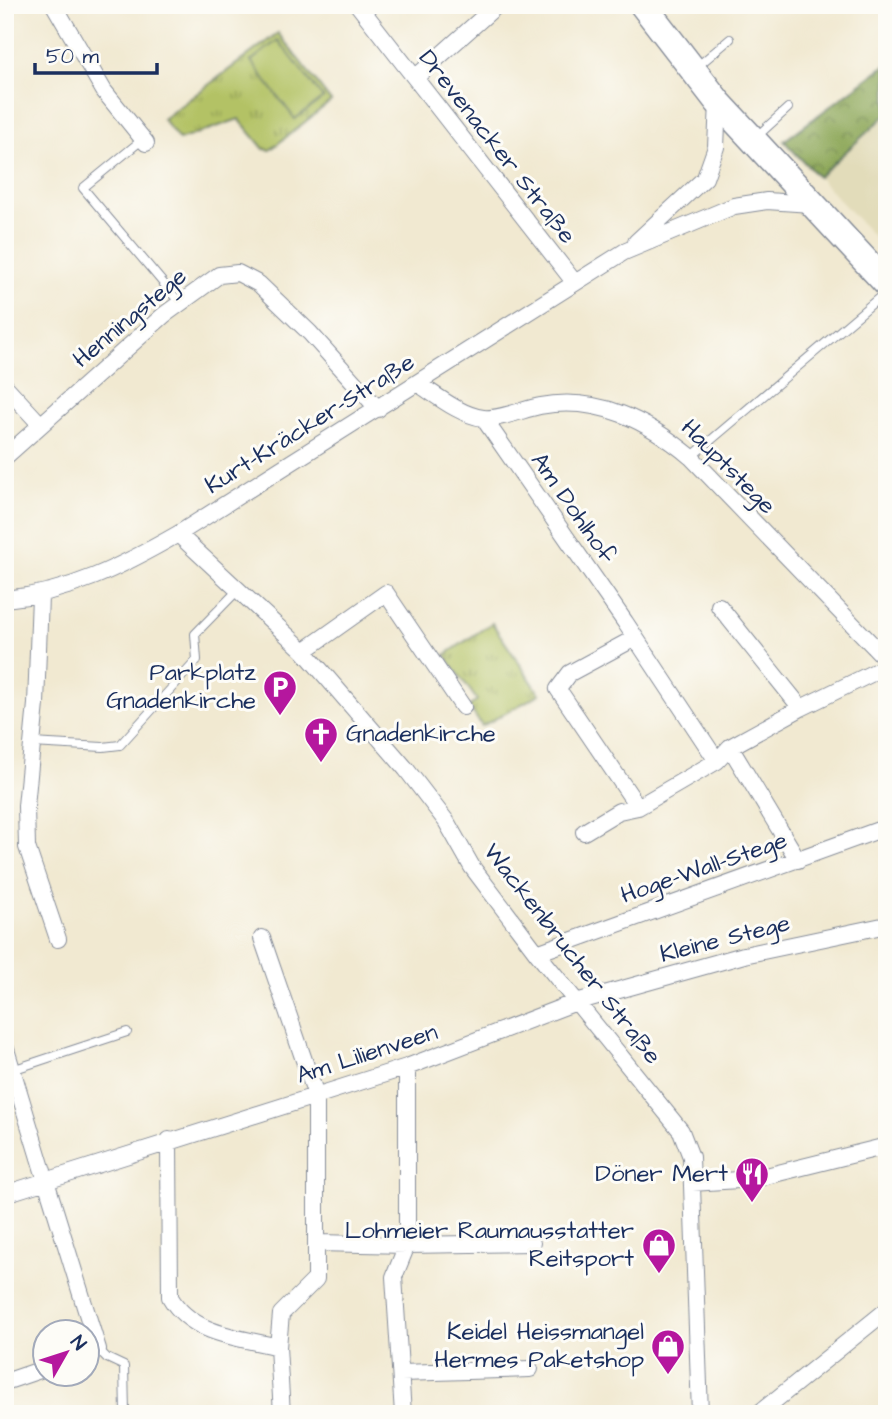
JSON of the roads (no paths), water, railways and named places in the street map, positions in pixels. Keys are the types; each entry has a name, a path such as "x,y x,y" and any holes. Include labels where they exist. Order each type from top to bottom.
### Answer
{"main road":[{"path":"643,5 718,102 811,204 884,277"}],"street":[{"path":"54,5 104,91 144,141"},
{"name":"Drevenacker Straße","path":"358,5 575,283"},
{"path":"415,78 496,5"},
{"name":"Kurt-Kräcker-Straße","path":"624,252 705,178 716,146 718,102"},
{"name":"Kurt-Kräcker-Straße","path":"5,599 40,596 68,589 124,565 379,409 624,252 734,206 766,201 811,204"},
{"name":"Henningstege","path":"5,457 180,303 219,275 238,273 259,284 310,333 379,409"},
{"path":"417,383 460,410 484,419"},
{"path":"5,386 40,424"},
{"name":"Hauptstege","path":"484,419 544,405 588,403 610,409 660,431 691,457 887,660"},
{"name":"Am Dohlhof","path":"484,419 625,622 717,761"},
{"name":"Wackenbrucher Straße","path":"178,534 304,651 446,821 472,867 537,953 681,1131 691,1157 700,1414"},
{"path":"304,651 386,593 463,707"},
{"path":"40,596 26,806 27,847 58,939"},
{"path":"719,606 801,708"},
{"path":"635,638 570,673 558,689 638,807"},
{"path":"584,832 619,811 638,807 717,761 730,747 801,708 887,666"},
{"path":"730,747 798,860"},
{"name":"Hoge-Wall-Stege","path":"537,953 887,827"},
{"name":"Kleine Stege","path":"576,1002 744,955 887,925"},
{"path":"262,938 316,1095 316,1279 281,1314 278,1348 282,1414"},
{"name":"Am Lilienveen","path":"5,1194 407,1067 576,1002"},
{"path":"5,1046 84,1318"},
{"path":"403,1414 394,1277 407,1245 407,1067"},
{"path":"169,1140 170,1297 180,1315 199,1327 278,1348"},
{"path":"692,1183 754,1179 887,1146"},
{"path":"317,1243 532,1243"},
{"path":"758,1414 887,1310"},
{"path":"401,1373 530,1369"},
{"path":"5,1382 32,1373"}],"lane":[{"path":"693,70 730,39"},
{"path":"752,140 788,108"},
{"path":"144,141 83,188 180,303"},
{"path":"691,457 884,277"},
{"path":"32,743 103,747 126,741 197,660 195,634 239,589"},
{"path":"12,1070 127,1032"},
{"path":"102,1356 124,1366 125,1414"}],"place":[{"name":"Parkplatz Gnadenkirche","path":"280,717"},
{"name":"Gnadenkirche","path":"321,764"},
{"name":"Döner Mert","path":"752,1204"},
{"name":"Lohmeier Raumausstatter Reitsport","path":"659,1275"},
{"name":"Keidel Heissmangel Hermes Paketshop","path":"668,1376"}]}
